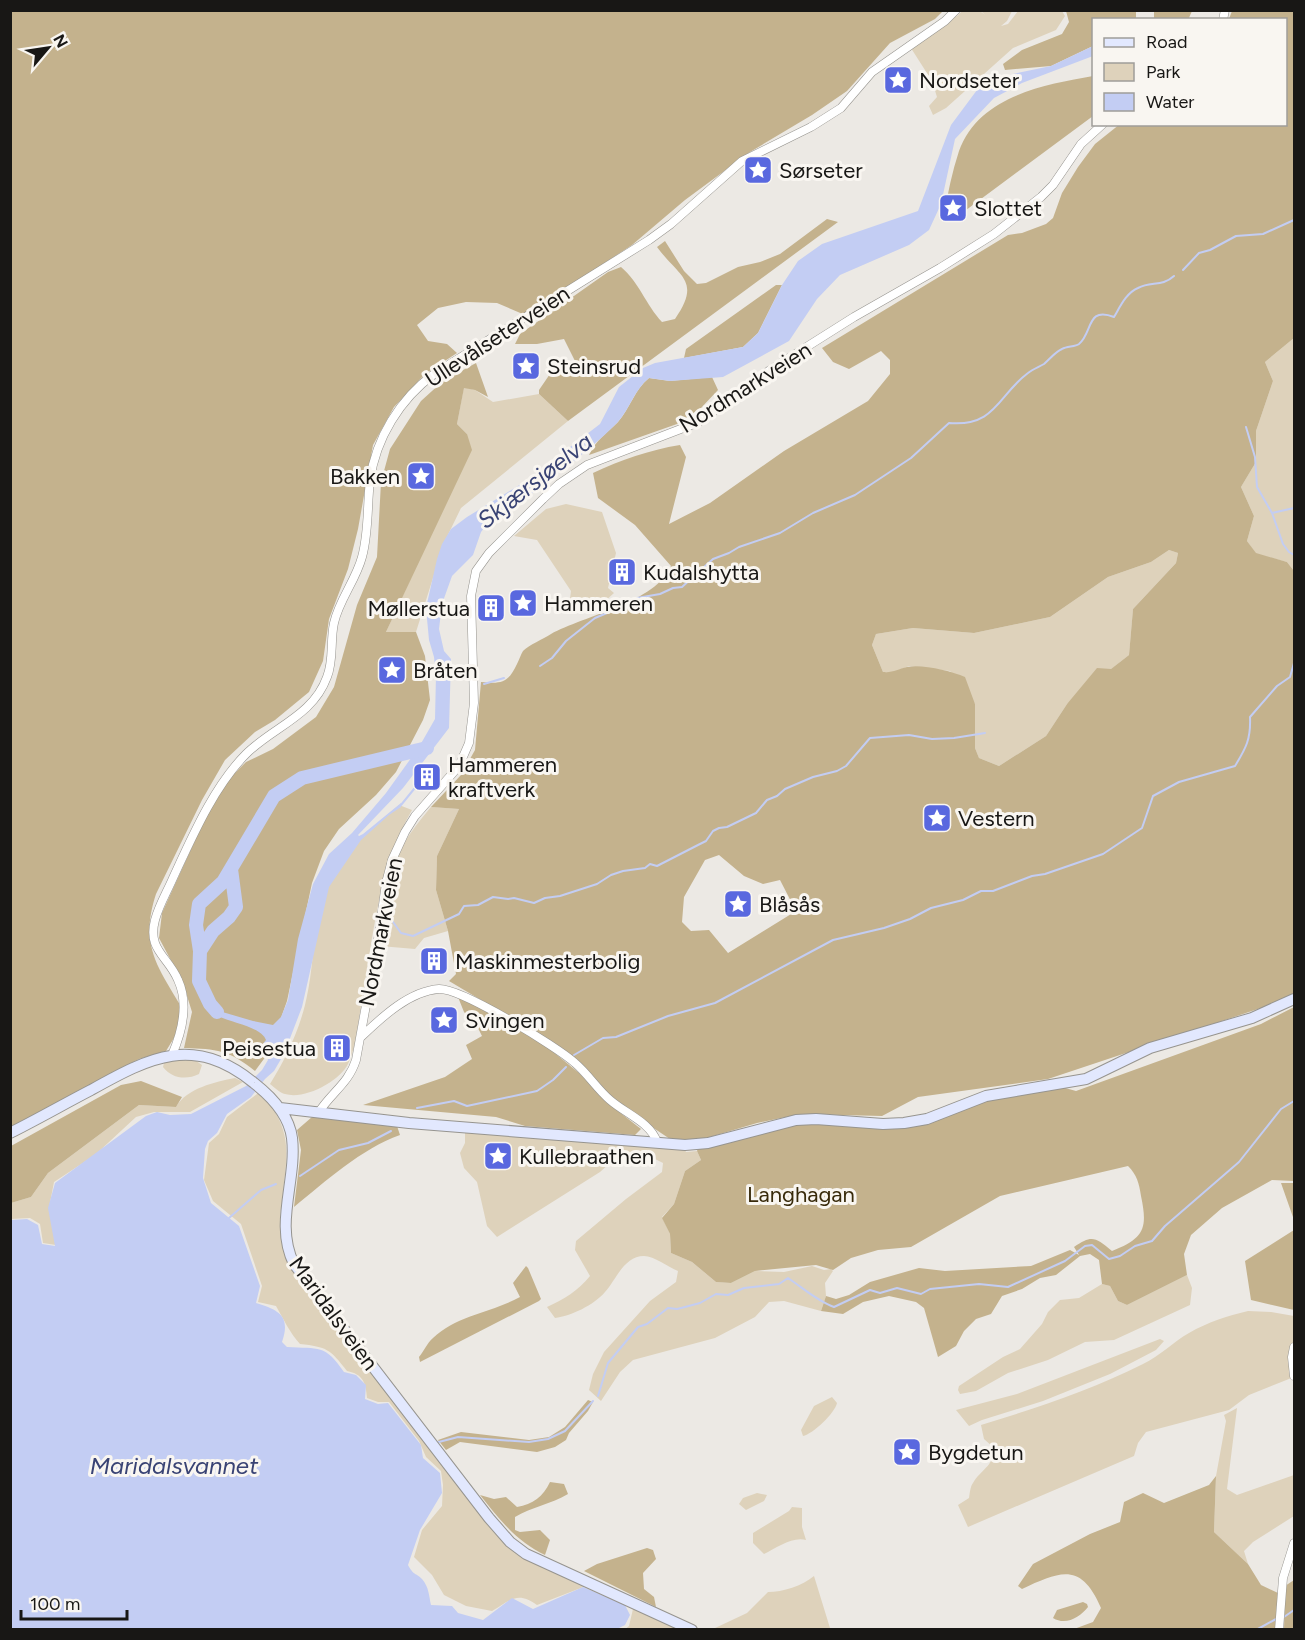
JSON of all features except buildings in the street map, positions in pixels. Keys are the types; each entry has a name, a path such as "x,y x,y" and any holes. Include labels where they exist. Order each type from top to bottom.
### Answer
{"street":[{"name":"Ullevålseterveien","path":"172,1055 182,1028 182,995 175,974 156,948 153,937 155,919 193,835 236,765 255,746 306,709 322,689 329,670 336,616 354,580 363,554 370,480 376,458 390,424 407,397 434,374 649,240 671,224 742,161 811,127 841,108 872,72 945,21 956,10"},
{"name":"Nordmarkveien","path":"319,1112 353,1070 361,1037 386,883 392,860 415,816 459,766 469,743 474,703 471,596 477,571 489,553 559,484 587,465 699,422 770,370 994,234 1053,185 1081,144 1101,126"},
{"path":"361,1037 391,1011 415,996 440,989 452,991 515,1024 570,1058 609,1100 650,1129 657,1142"},
{"path":"280,1108 443,1126 701,1144 777,1124 806,1119 883,1124 904,1123 927,1119 986,1096 1086,1078 1150,1048 1252,1018 1294,999"},
{"name":"Maridalsveien","path":"10,1133 132,1067 172,1055 210,1059 248,1078 280,1108 292,1138 293,1155 286,1233 292,1260 489,1518 510,1542 526,1554 692,1629"},
{"path":"1294,1347 1292,1357 1294,1376"},
{"path":"1279,1629 1283,1578 1294,1543"}],"green space":[{"path":"11,11 943,11 935,19 890,43 847,91 750,152 685,200 632,245 525,315 497,303 466,302 438,308 417,325 428,341 447,344 457,353 425,374 394,407 373,445 358,529 348,569 329,619 323,661 309,692 275,720 255,732 225,760 202,800 156,894 151,912 150,942 159,968 183,1010 177,1033 166,1051 139,1059 11,1127"},
{"path":"962,11 980,11 985,15 981,11 1012,11 1007,21 1001,26 1008,24 1018,11 1062,11 1065,16 1056,30 1013,48 946,108 933,115 929,106 937,97 932,81 909,45"},
{"path":"1066,11 1136,11 1136,18 1092,18 1092,46 1051,66 1005,70 1003,64 1022,50 1062,34 1069,22"},
{"path":"1154,11 1192,11 1189,18 1154,18"},
{"path":"1232,11 1294,11 1294,338 1265,362 1273,381 1256,431 1256,462 1241,487 1254,516 1247,541 1256,553 1287,562 1294,571 1294,997 1048,1079 918,1097 882,1116 800,1114 757,1123 700,1140 670,1139 613,1101 564,1051 552,1042 449,981 456,974 448,931 436,890 437,856 459,809 431,807 461,775 475,750 481,682 504,681 511,675 523,651 565,627 635,599 663,579 671,566 635,525 598,498 593,473 635,456 680,445 686,457 669,524 710,503 784,451 868,401 890,374 890,360 881,351 849,369 833,362 822,348 1008,235 1022,233 1046,224 1053,218 1062,193 1095,144 1118,126 1287,126 1287,18 1229,18","holes":["1169,550 1178,553 1176,563 1133,609 1129,655 1111,669 1097,668 1067,704 1046,736 999,766 979,758 975,748 975,704 965,677 944,670 920,666 883,672 872,645 876,634 913,628 974,633 1050,617 1108,577 1151,562","719,855 744,876 763,884 780,880 796,911 728,953 709,930 691,931 682,922 684,897 705,860"]},
{"path":"1092,76 1092,117 954,219 944,214 959,151 968,132 981,117 997,105 1034,89"},
{"path":"827,219 838,222 568,421 539,394 539,390 552,371 575,361 564,339 537,344 515,344 520,334 608,272 621,267 633,280 662,322 675,319 687,296 687,287 679,273 657,247 665,241 684,271 697,284 706,283 738,267 780,254"},
{"path":"776,285 782,285 758,333 743,347 684,358 686,349"},
{"path":"1294,338 1294,571 1287,562 1256,554 1247,541 1254,516 1241,487 1256,462 1256,431 1273,381 1265,362"},
{"path":"476,363 488,397 475,390 464,388 457,424 467,434 472,450 386,632 416,632 425,656 430,700 423,720 396,772 376,795 339,829 324,851 312,883 287,1001 269,1052 255,1071 238,1059 222,1052 184,1048 192,1012 183,983 159,938 162,913 218,790 246,762 273,749 316,717 334,687 357,605 377,557 381,482 390,449 421,401 443,381"},
{"path":"712,377 718,390 701,408 677,424 589,455 598,441 618,422 649,378 670,381"},
{"path":"464,387 475,390 493,402 539,394 568,421 461,508 444,543 416,632 386,632 416,567 467,434 457,424"},
{"path":"566,504 602,512 616,553 608,588 614,593 593,612 569,607 571,591 537,540 514,536 546,509"},
{"path":"1169,550 1178,553 1176,563 1133,609 1129,655 1067,704 1046,736 999,766 979,758 975,748 975,704 950,671 909,666 892,673 883,672 872,645 876,634 913,628 974,633 1050,617 1108,577 1151,562"},
{"path":"399,805 412,810 392,854 379,902 351,1057 338,1077 321,1088 302,1094 283,1093 270,1084 299,1026 309,988 318,917 329,883 351,849"},
{"path":"431,807 459,809 437,856 436,890 448,931 424,938 415,949 380,946 393,869 409,835"},
{"path":"458,997 467,999 546,1046 579,1073 609,1104 641,1129 635,1135 525,1126 496,1117 363,1105 445,1077 472,1059 466,1045 482,1036 477,1026 464,1012"},
{"name":"Langhagan","path":"1294,1007 1294,1181 1272,1180 1222,1208 1191,1235 1184,1254 1187,1275 1127,1305 1118,1301 1110,1286 1102,1284 1099,1260 1090,1254 1080,1256 1056,1275 1040,1278 1022,1289 1002,1296 991,1314 976,1319 964,1331 956,1346 938,1357 924,1308 916,1302 889,1296 863,1302 843,1314 821,1311 826,1296 836,1299 849,1295 870,1282 919,1268 945,1271 1031,1266 1070,1250 1079,1255 1074,1247 1089,1239 1097,1240 1112,1251 1123,1246 1137,1237 1144,1217 1138,1183 1128,1166 1000,1196 911,1247 878,1250 851,1258 833,1270 816,1265 755,1271 731,1283 716,1282 692,1262 671,1253 670,1234 662,1218 674,1204 685,1171 701,1160 697,1151 700,1142 797,1121 877,1125 1058,1086 1076,1091 1261,1024"},
{"path":"169,1060 195,1060 202,1065 199,1074 180,1077 171,1074 163,1067 164,1063"},
{"path":"235,1078 243,1082 190,1112 154,1112 136,1117 95,1155 54,1182 49,1208 56,1245 43,1243 40,1224 30,1218 11,1219 11,1203 31,1197 48,1173 139,1105 176,1107 181,1100 194,1091 210,1084"},
{"path":"141,1081 182,1097 176,1107 139,1105 48,1173 31,1197 11,1203 11,1146 121,1085"},
{"path":"261,1091 278,1116 285,1138 286,1161 280,1215 281,1228 289,1256 307,1292 497,1533 586,1586 537,1605 524,1598 514,1599 492,1611 466,1606 444,1595 432,1575 414,1557 422,1530 442,1506 441,1471 426,1457 419,1441 389,1402 378,1402 367,1398 366,1388 357,1374 347,1371 327,1350 300,1344 276,1306 258,1302 262,1286 241,1224 213,1201 204,1180 209,1143 219,1134 227,1117"},
{"path":"312,1117 397,1126 400,1135 371,1148 331,1176 294,1207 301,1150 297,1130"},
{"path":"465,1130 683,1146 686,1152 697,1151 701,1160 685,1171 674,1204 662,1217 670,1234 671,1253 692,1262 716,1282 731,1283 755,1271 784,1272 812,1266 824,1270 831,1269 833,1271 825,1283 826,1296 821,1311 784,1301 769,1302 755,1317 715,1338 633,1360 620,1372 601,1401 589,1390 593,1374 604,1352 650,1301 676,1282 678,1271 652,1258 637,1257 626,1264 600,1297 582,1309 555,1318 547,1307 570,1294 590,1276 575,1250 576,1241 662,1172 663,1163 651,1157 618,1156 600,1172 497,1237 487,1226 477,1182 464,1168 460,1153 465,1143"},
{"path":"1281,1183 1294,1183 1294,1220"},
{"path":"1294,1230 1294,1310 1251,1300 1245,1261"},
{"path":"526,1266 541,1299 539,1301 420,1362 419,1357 427,1345 442,1330 463,1319 520,1297 513,1283"},
{"path":"1187,1275 1192,1288 1190,1305 1114,1340 1085,1342 1048,1360 1008,1373 976,1391 960,1394 959,1386 1003,1357 1020,1349 1060,1300 1079,1298 1102,1284 1110,1286 1118,1301 1127,1305"},
{"path":"1248,1311 1294,1316 1291,1358 1294,1377 1249,1395 1229,1410 1146,1432 1138,1443 1134,1456 968,1527 958,1505 969,1498 972,1485 990,1463 993,1453 993,1447 984,1439 981,1425 1104,1382 1149,1361 1196,1329"},
{"path":"1160,1339 1164,1341 1156,1350 1110,1374 1043,1401 969,1426 956,1410 1017,1394"},
{"path":"832,1397 837,1403 832,1412 818,1427 803,1436 801,1430 814,1406"},
{"path":"588,1400 593,1402 566,1440 555,1447 537,1452 460,1442 446,1450 438,1440 461,1432 529,1440 549,1437 565,1427"},
{"path":"1237,1408 1227,1489 1237,1495 1294,1475 1294,1516 1253,1542 1244,1551 1248,1564 1214,1532 1216,1476 1226,1421 1224,1415"},
{"path":"1216,1476 1214,1532 1248,1564 1261,1585 1278,1593 1275,1629 1074,1629 1093,1622 1101,1608 1086,1583 1069,1574 1048,1578 1022,1589 1018,1586 1033,1564 1090,1534 1120,1522 1124,1502 1143,1493 1164,1503 1209,1485"},
{"path":"550,1482 564,1484 568,1494 515,1517 515,1530 520,1532 540,1530 550,1540 545,1555 517,1536 480,1495 494,1499 506,1497 517,1507 537,1499"},
{"path":"757,1493 767,1495 764,1501 746,1510 739,1504 743,1498"},
{"path":"792,1507 802,1508 802,1527 806,1540 790,1541 764,1554 753,1543 753,1533"},
{"path":"647,1548 653,1550 656,1559 643,1573 644,1589 654,1597 656,1607 584,1571 597,1564"},
{"path":"814,1576 830,1628 824,1630 713,1629 747,1613 768,1592 792,1588"},
{"path":"1294,1580 1294,1628 1284,1630 1285,1586"},
{"path":"1083,1602 1088,1607 1077,1617 1068,1621 1053,1618 1057,1610"},
{"path":"633,1609 678,1629 624,1630 629,1626"}],"water":[{"name":"Maridalsvannet","path":"1092,46 1092,56 1022,83 994,98 955,139 941,204 929,230 909,245 840,275 817,299 789,341 723,377 670,381 649,378 621,418 604,436 503,516 487,524 481,532 473,555 452,576 442,604 439,629 444,651 451,659 449,728 403,788 358,835 363,834 401,803 401,807 361,840 329,887 302,1007 284,1054 274,1071 251,1097 227,1114 205,1149 203,1178 211,1203 239,1226 260,1286 256,1303 271,1308 281,1315 285,1326 282,1342 287,1347 314,1348 326,1352 344,1372 356,1375 366,1385 365,1399 378,1404 388,1403 421,1445 423,1458 440,1473 442,1493 420,1530 408,1565 424,1582 431,1605 452,1606 458,1613 483,1620 512,1598 533,1609 583,1587 625,1605 630,1615 625,1625 615,1630 11,1630 11,1220 27,1219 38,1225 42,1244 55,1246 48,1208 55,1183 146,1116 157,1112 170,1115 191,1114 246,1086 262,1070 268,1060 262,1045 266,1040 263,1035 250,1027 218,1016 204,1001 209,997 219,1011 253,1021 273,1025 281,1017 288,1000 298,939 313,884 329,854 352,833 386,793 419,747 435,719 436,675 426,608 437,559 442,544 451,529 526,481 600,424 619,387 643,368 655,363 743,347 758,333 782,285 798,261 822,244 918,211 951,125 977,90 1013,74 1051,66"}],"waterway":[{"path":"1183,270 1199,253 1210,250 1236,236 1263,234 1294,220"},
{"path":"540,666 552,658 566,641 595,618 637,598 682,587 713,559 780,533 813,513 855,495 911,458 949,423 965,423 987,415 1028,373 1044,364 1059,350 1079,344 1094,318 1099,315 1114,317 1134,290 1165,282 1174,276"},
{"path":"1246,427 1255,457 1257,487 1272,513 1283,544 1294,555"},
{"path":"1272,513 1294,508"},
{"path":"574,1055 603,1038 616,1037 668,1016 715,1003 833,940 884,928 910,919 931,908 963,900 981,891 993,891 1103,854 1142,828 1153,796 1179,782 1235,766 1247,743 1250,717 1277,686 1290,677 1294,663"},
{"path":"484,684 504,678"},
{"path":"388,915 401,933 413,936 459,914 464,906 478,905 493,897 514,898 534,903 545,898 560,896 597,884 623,871 645,868 650,864 657,866 706,841 713,831 756,813 767,800 777,796 785,789 846,766 870,738 909,735 932,739 985,733"},
{"path":"217,1012 210,1004 199,981 200,951 196,925 199,904 223,882 274,796 302,778 427,748"},
{"path":"401,805 427,773"},
{"path":"200,951 213,931 229,917 236,907 231,869"},
{"path":"417,1108 454,1101 467,1106 537,1091 566,1067"},
{"path":"598,1396 608,1363 638,1327 647,1324 668,1308 677,1309 700,1303 716,1294 728,1295 744,1288 779,1284 788,1278 816,1298 834,1307 870,1290 880,1293 897,1288 921,1294 930,1289 979,1284 1008,1287 1065,1261 1085,1246 1092,1245 1109,1259 1120,1256 1135,1246 1152,1241 1165,1226 1239,1162 1281,1109 1294,1101"},
{"path":"300,1176 339,1150 368,1143 391,1131"},
{"path":"229,1218 261,1190 276,1184"},
{"path":"435,1443 458,1437 529,1442 548,1439 565,1431 593,1401"},
{"path":"1284,1617 1294,1610"},
{"path":"1256,1630 1276,1619"}],"place":[{"name":"Nordseter","path":"898,80"},
{"name":"Sørseter","path":"758,170"},
{"name":"Slottet","path":"953,208"},
{"name":"Steinsrud","path":"526,366"},
{"name":"Bakken","path":"421,476"},
{"name":"Kudalshytta","path":"622,572"},
{"name":"Hammeren","path":"523,603"},
{"name":"Møllerstua","path":"491,608"},
{"name":"Bråten","path":"392,670"},
{"name":"Hammeren kraftverk","path":"427,777"},
{"name":"Vestern","path":"937,818"},
{"name":"Blåsås","path":"738,904"},
{"name":"Maskinmesterbolig","path":"434,961"},
{"name":"Svingen","path":"444,1020"},
{"name":"Peisestua","path":"337,1048"},
{"name":"Kullebraathen","path":"498,1156"},
{"name":"Bygdetun","path":"907,1452"}],"water label":[{"name":"Skjærsjøelva","path":"535,481"}]}
